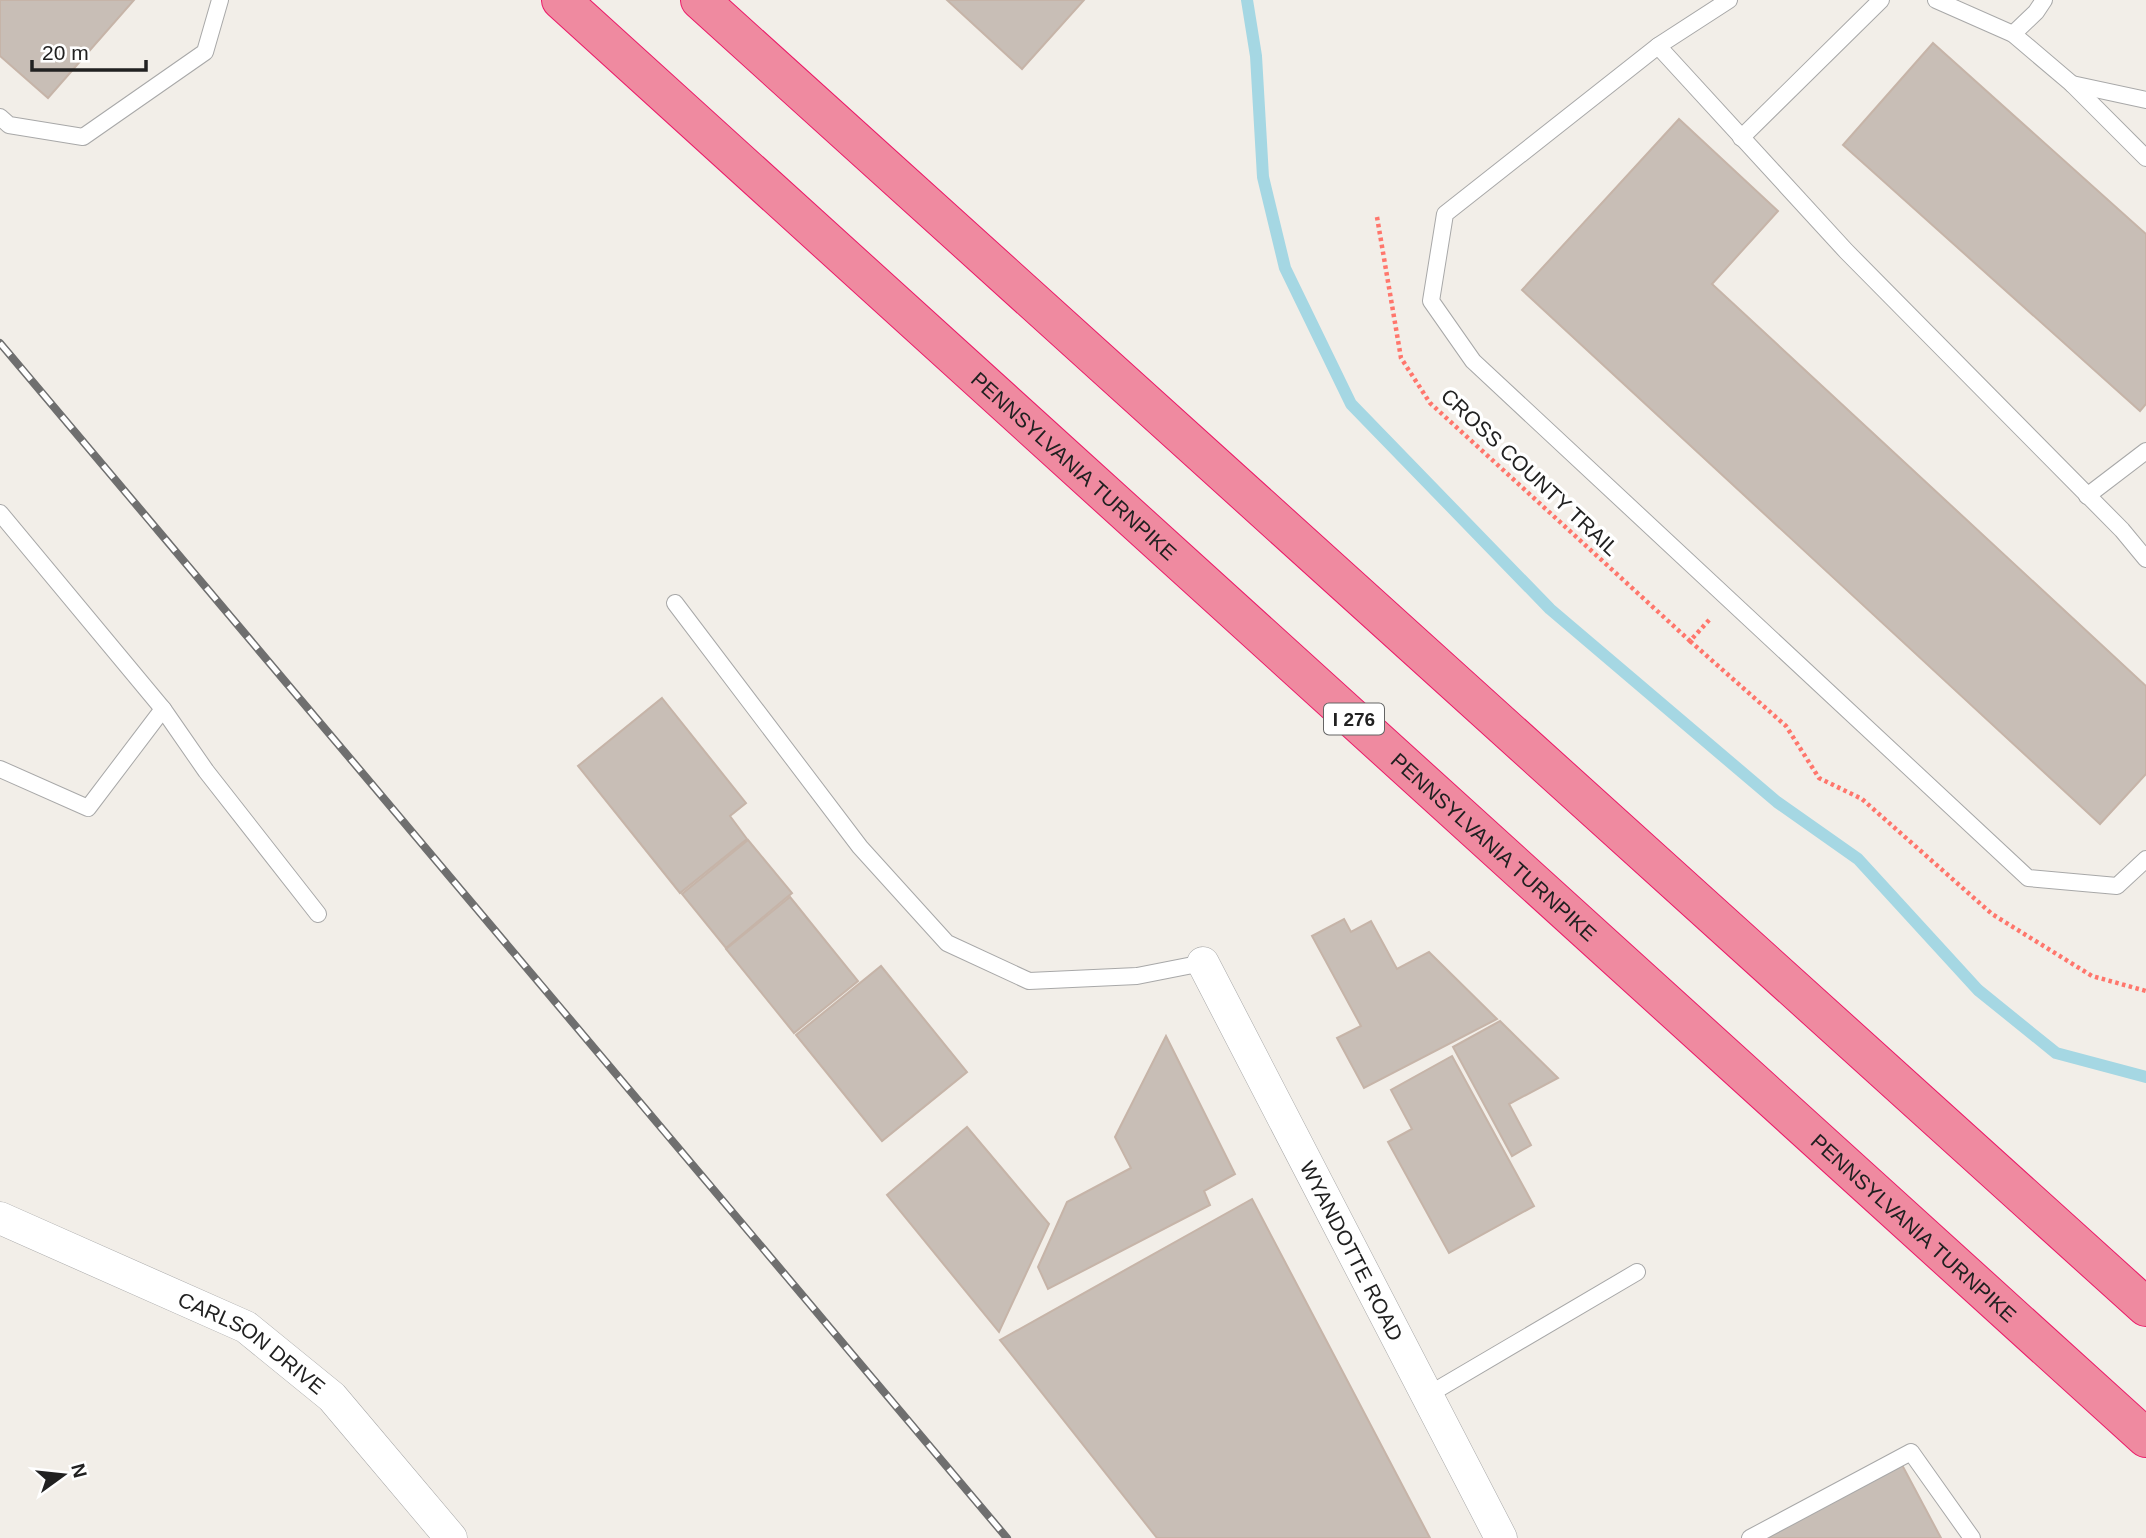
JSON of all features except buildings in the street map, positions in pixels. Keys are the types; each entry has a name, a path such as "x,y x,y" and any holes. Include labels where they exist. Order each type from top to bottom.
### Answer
{"highway":[{"name":"PENNSYLVANIA TURNPIKE","path":"561,0 2146,1438"},
{"path":"700,0 2146,1307"}],"street":[{"name":"WYANDOTTE ROAD","path":"1203,963 1501,1538"},
{"name":"CARLSON DRIVE","path":"0,1218 246,1326 331,1397 451,1538"}],"lane":[{"path":"0,117 9,125 83,136 205,52 220,0"},
{"path":"1729,0 1658,46 1445,214 1431,301 1473,361 2028,878 2117,886 2146,859"},
{"path":"1741,138 1881,0"},
{"path":"1936,0 2013,34 2072,84 2146,158"},
{"path":"2013,34 2036,12 2044,0"},
{"path":"1658,46 1846,251 2122,530 2146,559"},
{"path":"2072,84 2146,100"},
{"path":"2087,496 2146,452"},
{"path":"0,513 163,709 206,771 318,914"},
{"path":"675,603 860,847 947,943 1029,981 1137,975 1203,963"},
{"path":"0,769 88,807 163,709"},
{"path":"1427,1395 1637,1272"},
{"path":"1750,1538 1911,1452 1972,1538"}],"path":[{"name":"CROSS COUNTY TRAIL","path":"1377,217 1401,358 1430,403 1786,726 1819,778 1862,799 1992,914 2092,976 2146,990"},
{"path":"1690,641 1729,598"}],"waterway":[{"path":"1247,0 1256,56 1263,177 1285,268 1351,404 1550,609 1777,802 1858,859 1978,990 2056,1053 2146,1077"}],"railway":[{"path":"0,343 1007,1538"}]}
